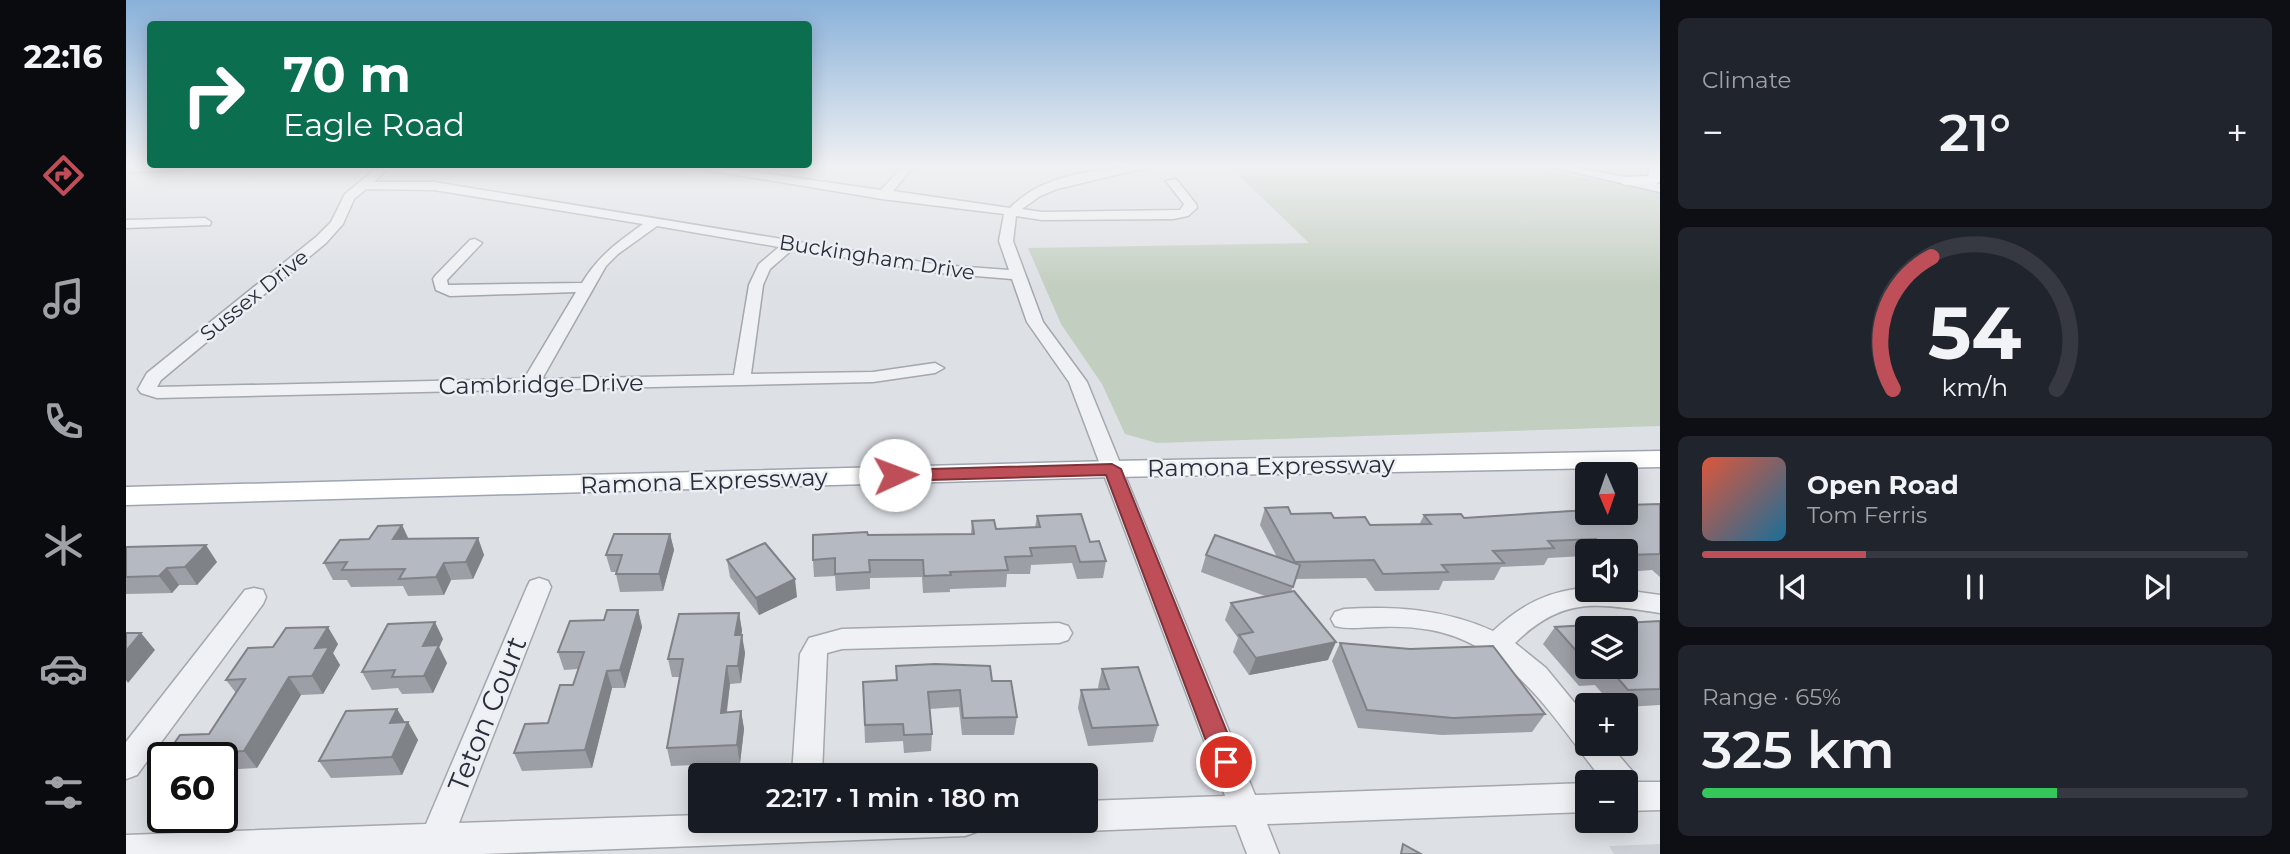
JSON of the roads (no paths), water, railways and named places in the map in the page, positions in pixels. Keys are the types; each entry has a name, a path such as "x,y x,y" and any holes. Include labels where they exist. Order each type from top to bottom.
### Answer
{"main road":[{"name":"Ramona Expressway","path":"126,496 362,492 1112,469 1660,459"}],"street":[{"name":"Sussex Drive","path":"147,389 153,377 321,240 337,224 345,207"},
{"name":"Buckingham Drive","path":"562,207 940,269 1019,275"},
{"path":"968,207 1042,216 1157,216 1184,213 1190,207"},
{"path":"1021,207 1012,213 1006,228 1006,240 1035,323 1078,382 1263,854"},
{"path":"126,224 205,222"},
{"path":"530,384 584,287 600,264 613,251 655,222"},
{"path":"475,243 440,279 441,287 450,291 584,287"},
{"path":"742,379 756,285 764,267 790,244"},
{"name":"Cambridge Drive","path":"147,389 157,393 873,377 935,368"},
{"name":"Teton Court","path":"436,840 538,587"},
{"path":"126,765 254,597"},
{"path":"1496,645 1542,606 1555,602 1587,597 1660,604"},
{"path":"1344,619 1398,615 1430,619 1472,633 1518,658 1575,725"},
{"path":"808,763 813,654 818,645 842,639 1059,633"},
{"path":"1602,756 1614,770"},
{"path":"1098,817 1575,798"},
{"path":"126,851 436,840 577,844 702,833"}]}
